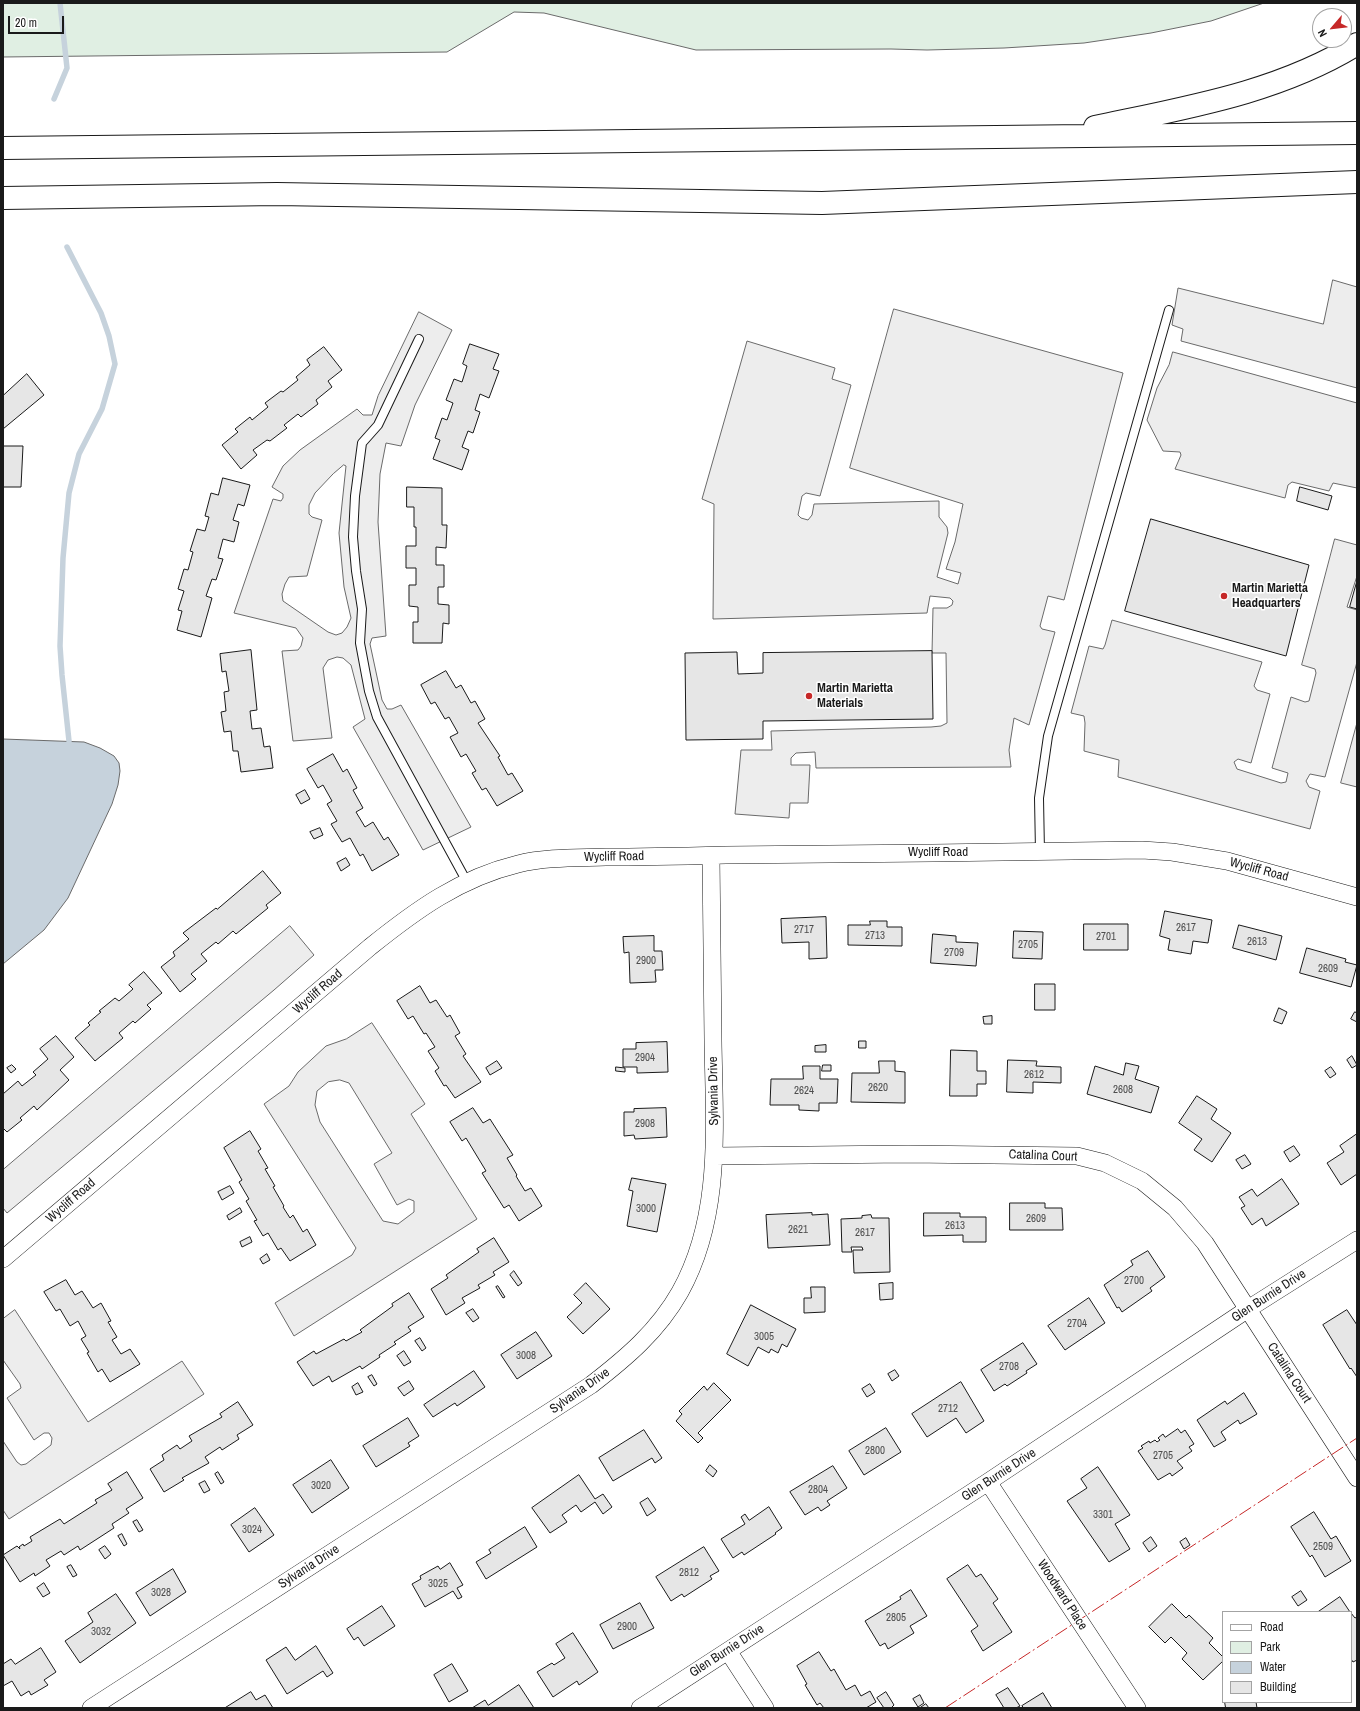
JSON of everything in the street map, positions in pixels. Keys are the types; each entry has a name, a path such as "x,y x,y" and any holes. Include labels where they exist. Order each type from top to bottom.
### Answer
{"highway":[{"path":"1043,137 1200,105 1247,92 1298,73 1357,44"},
{"path":"3,148 1357,133"},
{"path":"3,198 278,194 822,203 1357,182"}],"street":[{"name":"Wycliff Road","path":"3,1259 370,947 435,899 467,882 496,870 521,863 565,858 1142,850 1193,855 1227,861 1357,897"},
{"name":"Sylvania Drive","path":"91,1708 591,1385 627,1357 653,1330 680,1291 698,1249 708,1208 714,1156 710,856"},
{"name":"Catalina Court","path":"714,1156 908,1154 1078,1156 1105,1163 1142,1181 1175,1208 1205,1243 1357,1478"},
{"name":"Glen Burnie Drive","path":"640,1708 988,1482 1248,1309 1357,1240"},
{"name":"Woodward Place","path":"988,1482 1137,1708"},
{"path":"728,1651 765,1708"}],"lane":[{"path":"1040,852 1039,798 1048,736 1169,310"},
{"path":"420,339 378,425 362,444 355,496 353,537 356,571 362,609 360,643 369,691 377,717 467,882"}],"green space":[{"path":"3,3 1264,3 1211,21 1151,33 1084,43 1004,48 927,50 696,50 544,13 514,12 447,52 3,57"}],"shaded area":[{"path":"1333,280 1357,287 1357,388 1181,341 1183,329 1172,325 1178,288 1323,324"},
{"path":"894,309 1123,373 1064,600 1048,596 1040,626 1042,629 1055,632 1029,725 1014,718 1009,750 1011,767 816,768 815,752 796,753 791,758 791,765 810,765 808,803 790,803 789,818 735,814 741,750 772,750 771,731 931,727 941,726 947,723 946,653 932,653 933,608 947,608 952,605 953,601 950,598 930,596 927,613 713,619 714,504 702,499 747,341 835,368 832,379 851,385 820,496 806,493 802,496 798,515 801,518 808,520 812,515 814,504 939,501 939,517 947,527 948,533 937,577 958,584 961,573 946,569 955,542 963,504 850,468"},
{"path":"419,312 452,330 415,405 401,446 386,443 380,474 378,522 386,636 372,638 370,644 382,700 387,709 392,709 401,705 471,827 423,850 353,727 365,719 351,665 343,658 337,657 328,660 323,668 332,738 293,741 282,651 298,650 301,646 303,638 296,628 234,613 273,499 281,501 283,498 283,494 272,487 283,466 300,450 357,409 363,415 372,415 378,396","holes":["344,465 346,466 339,533 344,587 351,618 347,627 342,633 336,635 328,632 283,601 282,594 289,577 307,576 322,520 312,517 309,514 309,505 315,493 333,474"]},
{"path":"1173,352 1357,403 1357,488 1333,483 1329,491 1292,482 1288,485 1285,498 1175,469 1181,455 1180,452 1163,451 1147,420 1157,388 1169,365"},
{"path":"1335,539 1357,545 1357,576 1347,607 1357,610 1357,662 1325,777 1310,774 1306,781 1309,787 1320,791 1310,829 1118,777 1119,760 1084,751 1084,716 1071,713 1089,646 1103,649 1112,620 1262,662 1254,686 1257,690 1270,694 1251,763 1238,759 1234,762 1237,769 1281,783 1286,782 1288,773 1272,768 1291,697 1305,702 1309,701 1316,673 1315,669 1302,665"},
{"path":"1357,723 1357,787 1341,783"},
{"path":"290,926 314,955 7,1213 3,1208 3,1170"},
{"path":"372,1023 425,1104 411,1114 477,1219 294,1336 275,1303 352,1255 356,1248 264,1104 289,1086 298,1072 326,1046 346,1039","holes":["340,1080 349,1083 392,1153 374,1164 397,1205 409,1199 414,1201 414,1212 398,1224 383,1221 320,1122 315,1105 317,1091 328,1082"]},
{"path":"15,1310 88,1422 182,1361 204,1394 9,1519 3,1510 3,1441 17,1462 21,1465 26,1464 51,1445 52,1438 49,1433 44,1433 34,1440 7,1398 21,1388 20,1384 3,1360 3,1319"}],"water":[{"path":"3,739 84,742 100,748 114,756 119,763 120,771 118,785 112,804 68,898 44,930 3,964"}],"building":[{"path":"470,344 499,354 493,369 499,371 489,398 480,394 475,410 480,412 473,433 468,431 462,447 469,450 462,470 433,459 440,440 435,438 442,418 447,420 453,403 446,400 454,379 462,382 467,366 463,364"},
{"path":"324,347 342,370 328,381 332,387 316,400 318,404 301,417 298,414 284,425 287,428 270,441 267,440 253,450 257,455 241,469 222,445 238,432 235,429 250,417 252,420 268,407 265,403 281,391 283,392 298,380 296,377 310,365 307,360"},
{"path":"27,374 44,395 3,429 3,396"},
{"path":"3,446 23,446 21,487 3,487"},
{"path":"223,478 250,485 244,506 238,504 233,520 239,522 234,542 223,539 218,558 223,559 216,580 212,579 206,596 212,598 201,637 177,630 182,611 178,610 184,591 178,589 184,569 188,570 193,552 190,551 197,529 205,531 209,517 205,516 211,493 218,495"},
{"path":"407,487 442,488 442,525 447,525 446,548 436,547 436,565 444,565 444,587 438,587 438,604 449,605 449,624 443,623 442,643 413,643 413,622 418,622 418,607 409,606 409,585 416,585 416,568 406,568 406,546 416,546 416,527 414,527 414,507 407,507"},
{"path":"1300,487 1332,496 1328,510 1297,501"},
{"path":"1151,519 1309,565 1286,656 1125,611"},
{"path":"1357,581 1357,609 1350,607"},
{"path":"251,650 257,710 250,711 252,729 261,728 264,747 270,746 273,768 241,772 238,751 233,751 231,731 224,732 221,712 226,711 224,692 229,691 226,671 222,672 220,654"},
{"name":"Martin Marietta Materials","path":"932,651 933,719 763,721 763,739 686,740 685,653 737,652 738,674 763,673 763,653"},
{"path":"446,671 456,688 461,685 471,703 475,701 485,719 478,723 500,756 498,757 508,775 512,773 523,791 497,806 486,788 482,790 472,773 476,771 466,754 461,757 450,737 458,733 449,717 445,719 435,702 431,704 421,685"},
{"path":"333,754 343,772 347,769 357,788 353,790 363,808 356,812 365,827 373,822 384,840 388,837 399,855 372,871 363,854 360,856 350,838 342,842 331,824 337,821 327,804 332,801 323,785 318,788 307,769"},
{"path":"305,790 310,799 301,804 296,795"},
{"path":"320,828 323,835 314,839 310,832"},
{"path":"346,858 350,865 341,871 337,863"},
{"path":"263,871 281,893 266,905 268,908 236,934 233,931 218,944 216,942 201,954 207,961 191,974 196,979 180,992 161,967 175,956 173,952 189,939 183,933 216,908 217,909"},
{"path":"1165,911 1212,920 1208,943 1193,941 1191,954 1168,950 1170,939 1160,936"},
{"path":"826,917 827,958 809,959 809,942 782,943 781,919"},
{"path":"870,921 887,921 887,927 902,927 902,946 848,945 848,925 870,925"},
{"path":"1084,924 1128,924 1128,950 1084,950"},
{"path":"1239,925 1282,936 1276,960 1233,948"},
{"path":"1014,931 1043,932 1042,959 1013,958"},
{"path":"933,934 956,936 956,942 978,943 976,966 931,963"},
{"path":"654,936 654,951 662,951 663,970 655,970 656,982 630,983 629,952 624,953 623,937"},
{"path":"1307,948 1346,959 1345,962 1357,965 1351,987 1300,973"},
{"path":"144,972 162,993 147,1005 151,1009 135,1023 133,1021 119,1033 123,1038 95,1061 75,1038 90,1025 88,1023 101,1012 99,1011 115,998 119,1001 133,989 129,985"},
{"path":"1035,984 1055,984 1055,1010 1035,1010"},
{"path":"420,986 430,1003 436,1000 447,1017 450,1015 460,1033 455,1036 466,1054 463,1056 481,1082 455,1098 446,1085 444,1086 435,1071 439,1068 428,1051 435,1047 426,1033 424,1034 413,1016 408,1019 397,1001"},
{"path":"1279,1008 1287,1012 1282,1024 1274,1021"},
{"path":"1355,1012 1357,1013 1357,1022 1351,1019"},
{"path":"992,1016 992,1024 984,1024 983,1017"},
{"path":"56,1036 74,1057 60,1070 69,1080 37,1110 34,1106 20,1118 22,1120 7,1132 3,1128 3,1094 18,1081 22,1086 36,1075 33,1072 48,1059 40,1049"},
{"path":"859,1041 866,1041 866,1048 859,1048"},
{"path":"667,1042 668,1072 637,1073 637,1067 623,1067 623,1049 636,1049 636,1043"},
{"path":"826,1045 826,1052 815,1052 815,1046"},
{"path":"951,1050 977,1051 977,1071 986,1071 986,1084 977,1084 977,1096 950,1096"},
{"path":"1352,1056 1357,1065 1352,1068 1347,1060"},
{"path":"1008,1060 1037,1061 1036,1066 1061,1067 1061,1083 1033,1082 1033,1093 1007,1092"},
{"path":"497,1061 502,1068 490,1075 486,1068"},
{"path":"879,1061 895,1061 895,1071 905,1072 905,1103 851,1102 852,1073 879,1073"},
{"path":"1126,1063 1139,1066 1135,1079 1159,1087 1151,1113 1087,1094 1095,1066 1123,1075"},
{"path":"12,1065 16,1069 11,1073 7,1068"},
{"path":"823,1065 831,1065 831,1071 822,1071"},
{"path":"803,1066 820,1066 820,1079 838,1079 837,1103 819,1103 819,1111 799,1110 799,1105 770,1105 771,1079 803,1079"},
{"path":"616,1067 625,1068 625,1072 616,1071"},
{"path":"1331,1067 1336,1074 1330,1078 1325,1071"},
{"path":"1197,1096 1217,1109 1211,1119 1231,1133 1212,1162 1194,1150 1202,1139 1179,1123"},
{"path":"473,1108 483,1123 490,1119 513,1155 507,1158 517,1175 516,1176 525,1191 531,1188 542,1206 519,1221 509,1205 504,1208 482,1173 486,1171 466,1138 462,1141 450,1122"},
{"path":"666,1108 667,1137 635,1139 634,1135 624,1136 624,1112 634,1112 634,1109"},
{"path":"250,1131 261,1149 258,1151 268,1168 265,1169 275,1186 273,1187 284,1206 283,1207 290,1218 293,1215 303,1232 307,1229 316,1245 290,1261 281,1248 278,1250 268,1233 263,1236 254,1221 257,1220 246,1201 249,1199 239,1182 242,1180 224,1148"},
{"path":"1357,1134 1357,1174 1341,1185 1327,1163 1344,1152 1340,1146"},
{"path":"1294,1146 1300,1155 1290,1162 1284,1152"},
{"path":"1245,1155 1251,1164 1242,1169 1236,1160"},
{"path":"632,1178 666,1184 657,1232 627,1226 633,1191 629,1190"},
{"path":"1282,1179 1299,1204 1266,1226 1262,1218 1252,1225 1241,1208 1245,1206 1239,1197 1252,1189 1257,1196"},
{"path":"230,1186 234,1193 222,1200 218,1192"},
{"path":"1010,1203 1045,1203 1045,1208 1062,1208 1063,1230 1010,1230"},
{"path":"240,1208 242,1212 229,1220 227,1216"},
{"path":"812,1213 812,1215 828,1214 830,1245 768,1248 766,1215"},
{"path":"924,1213 960,1213 960,1217 986,1217 986,1242 963,1242 963,1235 924,1236"},
{"path":"871,1215 872,1218 889,1218 890,1272 854,1273 853,1250 863,1250 862,1247 851,1247 852,1252 842,1252 841,1219 862,1218 862,1216"},
{"path":"250,1237 252,1242 242,1247 240,1242"},
{"path":"494,1238 509,1262 493,1272 495,1275 478,1285 480,1288 462,1298 465,1303 446,1315 431,1289 448,1278 446,1275 479,1252 477,1249"},
{"path":"1148,1251 1165,1277 1150,1288 1152,1291 1122,1312 1119,1307 1117,1308 1104,1285 1133,1265 1131,1261"},
{"path":"267,1254 270,1260 263,1264 260,1259"},
{"path":"514,1271 522,1283 518,1286 510,1275"},
{"path":"66,1280 75,1295 82,1291 93,1308 101,1303 111,1321 108,1322 117,1337 112,1340 121,1354 130,1349 140,1364 110,1382 102,1369 98,1372 81,1339 86,1336 78,1321 70,1326 60,1309 56,1311 44,1292"},
{"path":"586,1283 610,1309 583,1334 567,1317 582,1303 574,1295"},
{"path":"893,1283 893,1299 880,1300 879,1284"},
{"path":"498,1286 505,1297 503,1298 496,1287"},
{"path":"811,1287 825,1287 825,1312 804,1313 804,1298 811,1298"},
{"path":"409,1293 424,1317 408,1327 411,1331 394,1342 396,1344 379,1355 380,1357 362,1369 360,1366 332,1382 329,1376 313,1386 297,1362 314,1351 316,1354 344,1339 346,1341 362,1332 360,1330 393,1306 392,1304"},
{"path":"1089,1298 1105,1323 1065,1350 1048,1326"},
{"path":"751,1305 796,1329 787,1347 782,1344 778,1353 771,1349 769,1353 758,1347 748,1366 727,1354"},
{"path":"473,1309 479,1318 473,1322 466,1313"},
{"path":"1347,1310 1357,1325 1357,1377 1351,1368 1350,1369 1323,1325"},
{"path":"536,1332 552,1356 517,1379 501,1355"},
{"path":"420,1338 426,1348 422,1351 415,1341"},
{"path":"1023,1343 1037,1364 1026,1371 1027,1373 1007,1386 1005,1384 994,1391 981,1370"},
{"path":"404,1351 411,1362 404,1366 397,1356"},
{"path":"895,1370 899,1376 892,1381 888,1374"},
{"path":"474,1371 485,1387 457,1406 455,1403 433,1417 424,1405"},
{"path":"372,1375 377,1384 374,1386 368,1377"},
{"path":"409,1381 414,1389 404,1396 398,1388"},
{"path":"961,1382 984,1421 966,1433 956,1418 927,1437 912,1414"},
{"path":"358,1383 363,1392 356,1395 352,1387"},
{"path":"714,1383 731,1400 698,1433 703,1438 698,1443 676,1421 682,1414 679,1411 704,1386 707,1390"},
{"path":"870,1384 875,1392 867,1397 862,1389"},
{"path":"1244,1393 1257,1414 1240,1424 1238,1420 1221,1432 1226,1440 1214,1447 1197,1420 1225,1401 1227,1404"},
{"path":"238,1402 253,1425 237,1435 239,1439 222,1450 220,1447 205,1457 209,1463 182,1478 184,1480 164,1492 150,1469 164,1460 162,1455 177,1445 180,1449 192,1441 189,1436 222,1417 220,1414"},
{"path":"408,1418 419,1436 408,1443 410,1446 376,1467 363,1446"},
{"path":"886,1428 901,1452 864,1475 849,1451"},
{"path":"1178,1429 1181,1433 1185,1430 1194,1444 1189,1447 1192,1451 1177,1461 1183,1468 1172,1476 1170,1473 1158,1480 1138,1451 1143,1448 1141,1446 1149,1441 1150,1443 1155,1440 1157,1442 1160,1440 1158,1438 1163,1434 1165,1437"},
{"path":"644,1430 662,1458 655,1463 652,1458 613,1481 599,1458"},
{"path":"331,1460 349,1488 312,1513 293,1485"},
{"path":"710,1465 717,1471 713,1477 706,1471"},
{"path":"833,1466 847,1488 827,1501 830,1505 821,1511 818,1507 805,1515 790,1492"},
{"path":"1098,1467 1130,1515 1115,1524 1130,1549 1109,1562 1067,1501 1087,1488 1081,1479"},
{"path":"127,1472 143,1498 126,1509 129,1513 112,1524 114,1528 80,1550 78,1546 64,1555 61,1551 46,1560 50,1566 35,1576 34,1573 20,1582 3,1555 17,1546 20,1549 19,1547 23,1544 24,1546 32,1541 30,1537 60,1519 64,1524 97,1503 95,1500 112,1490 108,1484"},
{"path":"218,1472 224,1482 221,1484 215,1474"},
{"path":"579,1475 595,1499 603,1494 612,1507 603,1514 595,1502 581,1512 576,1505 562,1515 567,1522 550,1533 532,1508"},
{"path":"205,1481 210,1490 204,1493 199,1484"},
{"path":"648,1498 656,1510 647,1516 640,1503"},
{"path":"769,1507 782,1528 775,1533 776,1534 744,1555 742,1552 733,1558 721,1539 745,1524 741,1517 745,1514 749,1520"},
{"path":"255,1508 274,1535 249,1552 231,1525"},
{"path":"1314,1512 1331,1539 1336,1536 1351,1561 1325,1577 1312,1555 1310,1557 1291,1527"},
{"path":"137,1520 143,1530 139,1532 133,1522"},
{"path":"525,1527 537,1547 486,1579 476,1562 491,1553 489,1550"},
{"path":"122,1534 127,1544 124,1546 118,1536"},
{"path":"1151,1537 1157,1546 1149,1552 1143,1543"},
{"path":"1186,1538 1190,1545 1184,1549 1180,1542"},
{"path":"105,1546 111,1554 105,1559 99,1550"},
{"path":"704,1547 719,1571 710,1576 712,1579 684,1597 682,1594 671,1601 656,1577"},
{"path":"450,1563 463,1585 457,1588 462,1597 458,1599 453,1591 425,1607 412,1584 421,1579 420,1576 438,1566 440,1569"},
{"path":"71,1565 77,1575 73,1577 67,1567"},
{"path":"968,1565 976,1577 981,1574 998,1599 993,1603 1012,1632 983,1651 971,1631 978,1626 947,1579"},
{"path":"173,1569 186,1592 150,1616 136,1593"},
{"path":"44,1583 50,1593 43,1597 37,1588"},
{"path":"911,1590 927,1616 910,1626 914,1633 888,1649 885,1643 880,1646 865,1621 901,1599 900,1597"},
{"path":"1301,1591 1307,1600 1298,1606 1292,1597"},
{"path":"116,1594 136,1623 80,1663 65,1641 93,1622 88,1613"},
{"path":"1340,1597 1349,1611 1319,1611"},
{"path":"640,1603 654,1628 613,1649 600,1625"},
{"path":"1172,1604 1186,1618 1189,1615 1213,1638 1209,1643 1222,1656 1222,1662 1203,1680 1182,1659 1187,1653 1171,1637 1165,1643 1149,1627"},
{"path":"382,1606 395,1626 364,1646 358,1637 354,1640 347,1629"},
{"path":"1352,1614 1355,1618 1357,1617 1357,1660 1353,1662"},
{"path":"573,1633 598,1672 579,1685 577,1681 553,1697 537,1672 552,1663 554,1665 565,1658 556,1644"},
{"path":"316,1646 333,1673 327,1677 323,1671 287,1694 266,1660 286,1647 295,1660"},
{"path":"41,1648 56,1672 44,1680 48,1685 31,1695 29,1691 21,1696 12,1681 3,1686 3,1664 11,1659 15,1664"},
{"path":"819,1652 831,1671 834,1669 846,1690 855,1685 861,1696 870,1691 876,1702 866,1708 824,1708 820,1703 817,1705 805,1685 807,1684 797,1666"},
{"path":"452,1664 468,1691 449,1702 434,1675"},
{"path":"519,1685 534,1708 472,1708 485,1700 488,1705"},
{"path":"1008,1688 1020,1706 1016,1708 1004,1708 996,1695"},
{"path":"251,1692 256,1700 265,1695 273,1708 225,1708"},
{"path":"886,1692 894,1705 891,1708 884,1708 877,1698"},
{"path":"1043,1693 1052,1708 1024,1708 1022,1706"},
{"path":"920,1695 924,1703 918,1707 913,1699"},
{"path":"1225,1703 1256,1703 1257,1708 1226,1708"},
{"path":"926,1704 929,1708 920,1708"}],"waterway":[{"path":"54,99 67,68 60,3"},
{"path":"67,247 101,313 109,336 115,364 102,409 79,454 69,493 63,558 60,646 69,741"}],"power":[{"path":"945,1708 1357,1438"}],"place":[{"name":"Martin Marietta Headquarters","path":"1224,596"},
{"name":"Martin Marietta Materials","path":"809,696"}]}
